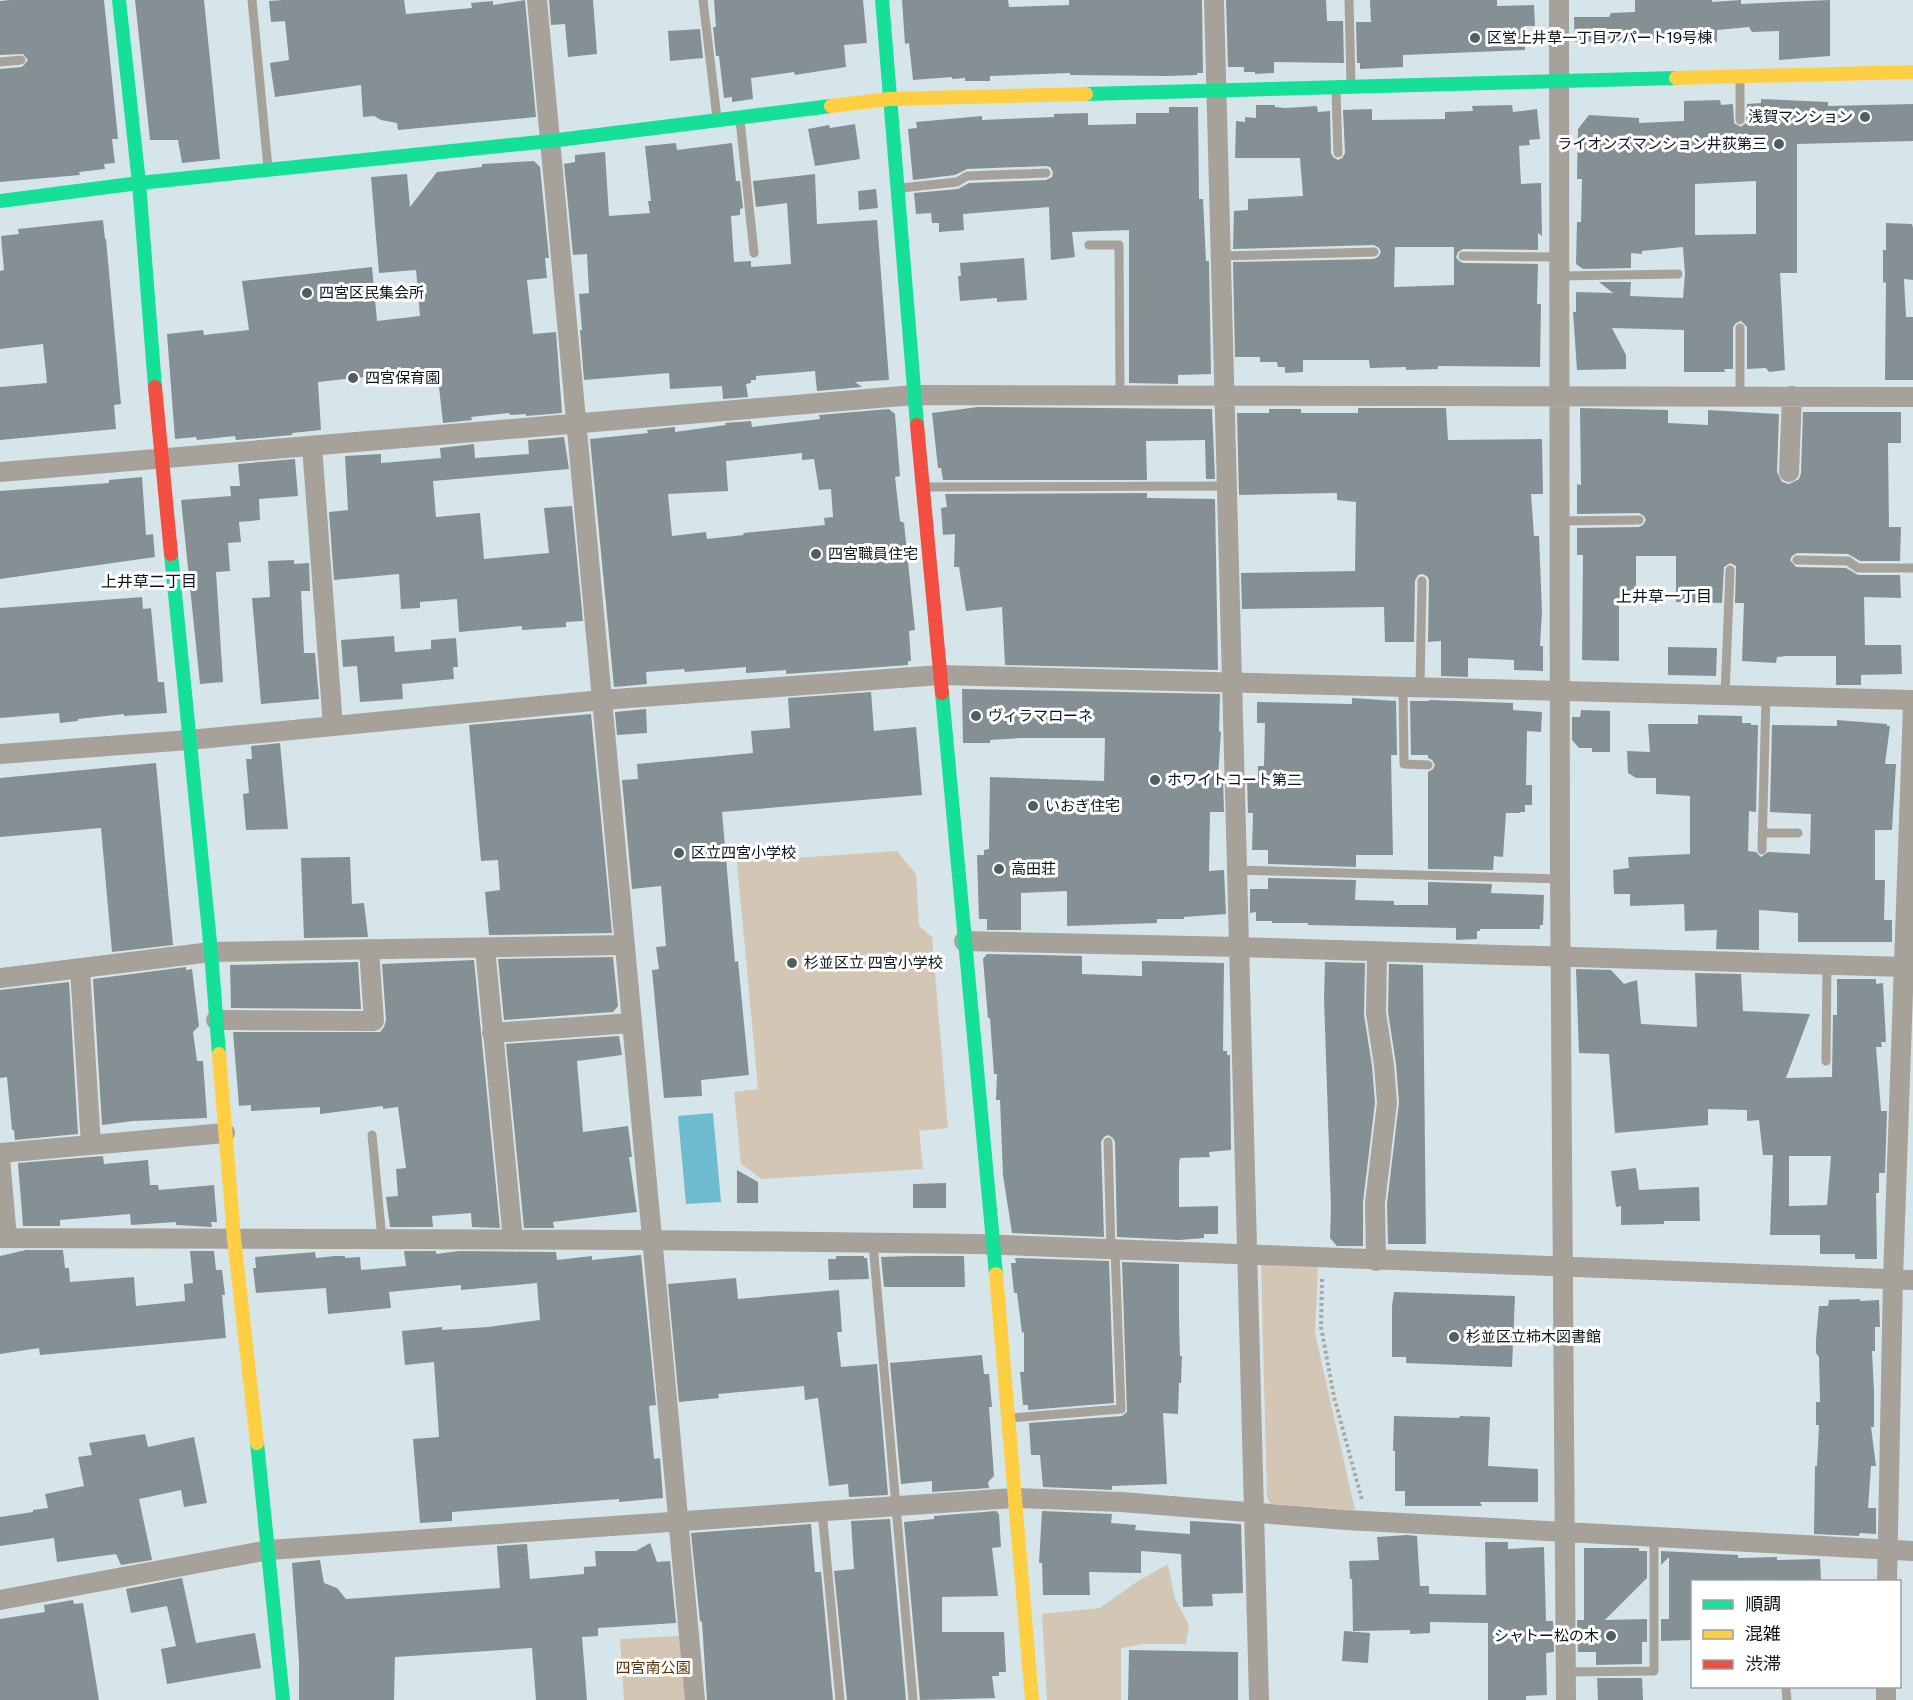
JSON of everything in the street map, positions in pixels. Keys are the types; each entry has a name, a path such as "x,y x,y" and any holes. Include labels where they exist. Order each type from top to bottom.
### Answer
{"street":[{"path":"118,0 138,183 161,459 210,952 234,1238 269,1550 283,1700"},
{"path":"537,0 695,1700"},
{"path":"882,0 914,395 994,1245 1013,1498 1032,1700"},
{"path":"1214,0 1259,1700"},
{"path":"1559,0 1560,879 1566,1700"},
{"path":"0,201 138,183 550,141 889,99 1913,72"},
{"path":"0,472 914,395 1913,397"},
{"path":"1789,471 1792,396"},
{"path":"312,446 333,726"},
{"path":"0,754 189,740 602,700 940,675 1913,700"},
{"path":"1887,1580 1893,1279 1904,968 1909,921 1913,705"},
{"path":"964,941 1238,947 1904,968"},
{"path":"0,978 210,952 625,945"},
{"path":"484,948 513,1240"},
{"path":"216,1020 374,1021 369,949"},
{"path":"1376,1261 1375,1203 1387,1103 1376,1013 1377,952"},
{"path":"80,969 91,1145"},
{"path":"492,1033 632,1023"},
{"path":"0,1153 225,1134"},
{"path":"0,1158 4,1238 652,1240 994,1245 1913,1280"},
{"path":"0,1600 269,1550 1013,1498 1121,1502 1368,1521 1913,1551"}],"lane":[{"path":"252,0 269,170"},
{"path":"703,0 717,120"},
{"path":"1349,0 1351,86"},
{"path":"0,62 21,60"},
{"path":"1740,76 1740,120"},
{"path":"1336,86 1338,153"},
{"path":"740,117 754,253"},
{"path":"897,189 957,182 967,176 1047,173"},
{"path":"1089,245 1119,245 1120,395"},
{"path":"1221,256 1374,252"},
{"path":"1463,256 1560,267 1678,274"},
{"path":"1740,328 1740,396"},
{"path":"923,487 1226,486"},
{"path":"1560,521 1640,520"},
{"path":"1797,560 1848,561 1858,568 1913,568"},
{"path":"1725,695 1730,570"},
{"path":"1422,581 1404,764 1428,765"},
{"path":"1762,850 1766,695"},
{"path":"1762,833 1798,833"},
{"path":"1237,870 1560,879"},
{"path":"1826,1061 1827,965"},
{"path":"372,1135 382,1239"},
{"path":"1008,1418 1121,1409 1108,1142"},
{"path":"873,1244 914,1700"},
{"path":"822,1511 840,1700"},
{"path":"1566,1672 1654,1671 1654,1537"}],"path":[{"path":"1322,1257 1321,1327 1334,1398 1368,1521"}],"green space":[{"path":"897,851 916,874 919,926 932,937 948,1128 919,1131 923,1169 762,1179 741,1164 734,1092 758,1089 737,862"},
{"path":"1261,1263 1318,1267 1315,1333 1355,1510 1271,1504 1267,1497"},
{"path":"1168,1564 1175,1599 1189,1625 1186,1644 1143,1644 1121,1648 1121,1700 1047,1700 1042,1614 1100,1608 1138,1581"},
{"name":"四宮南公園","path":"681,1636 687,1700 624,1700 620,1639"}],"water":[{"path":"713,1113 721,1202 686,1204 678,1116"}],"building":[{"path":"104,0 118,139 112,139 115,163 104,164 105,169 79,172 80,175 0,182 0,69 22,67 28,60 23,54 0,55 0,1"},
{"path":"135,0 204,0 220,159 182,163 178,140 150,140"},
{"path":"404,0 406,14 472,8 471,3 493,1 493,5 525,0 536,117 398,130 397,123 374,116 363,117 361,85 275,97 270,63 289,60 285,21 271,22 269,1"},
{"path":"549,0 593,0 597,54 568,57 565,24 551,25"},
{"path":"714,0 863,0 867,43 844,45 846,67 795,75 794,72 751,78 753,99 732,102 732,97 724,98 719,56 716,56 713,27 716,27"},
{"path":"902,0 1008,0 1009,7 1069,5 1069,0 1202,0 1203,73 1168,76 1070,75 1070,73 990,76 990,81 965,81 965,78 952,79 952,77 913,80 909,43 905,44"},
{"path":"1226,0 1326,0 1327,21 1343,21 1344,63 1274,62 1274,73 1255,74 1255,72 1244,72 1244,67 1228,67"},
{"path":"1370,0 1497,0 1497,6 1534,5 1535,26 1524,26 1525,50 1403,55 1403,67 1360,69 1360,63 1357,63 1356,22 1371,22"},
{"path":"1635,0 1712,0 1712,2 1741,0 1741,4 1830,0 1830,56 1779,60 1779,31 1752,32 1749,27 1717,30 1717,42 1689,41 1689,39 1631,39 1631,41 1575,42 1574,17 1609,17 1611,13 1635,12"},
{"path":"700,29 703,58 670,61 668,31"},
{"path":"1761,99 1828,102 1828,106 1913,104 1913,141 1797,144 1797,273 1780,273 1785,370 1769,372 1766,368 1747,369 1747,327 1741,321 1733,327 1733,369 1724,369 1725,372 1684,372 1684,330 1612,328 1626,355 1626,369 1577,370 1573,312 1576,312 1576,292 1613,293 1599,282 1631,282 1630,296 1683,298 1685,274 1683,247 1642,251 1642,254 1631,253 1631,268 1583,269 1576,264 1577,222 1581,222 1582,179 1577,179 1578,129 1589,115 1639,118 1639,123 1684,121 1684,101 1720,100 1721,105 1733,104 1734,123 1741,127 1746,123 1747,104 1761,103","holes":["1756,181 1756,234 1695,235 1695,184"]},
{"path":"1256,105 1275,105 1275,107 1286,108 1317,106 1318,112 1330,111 1331,153 1338,160 1345,153 1343,110 1372,109 1372,120 1445,119 1445,112 1473,111 1472,106 1512,105 1513,112 1537,109 1540,139 1529,140 1530,145 1519,146 1521,184 1541,183 1542,236 1538,233 1538,250 1463,249 1456,257 1463,263 1538,264 1537,304 1541,304 1540,367 1438,366 1438,369 1406,370 1406,367 1370,368 1369,360 1303,360 1303,372 1285,373 1285,367 1278,367 1277,362 1260,362 1260,357 1235,357 1233,262 1374,259 1381,252 1374,245 1233,249 1234,211 1248,210 1248,199 1303,196 1300,158 1235,158 1236,121 1245,122 1245,117 1256,118","holes":["1395,247 1454,247 1454,285 1394,287"]},
{"path":"1169,107 1198,107 1199,199 1203,199 1206,261 1209,261 1211,374 1178,375 1178,384 1129,383 1129,230 1072,232 1075,257 1051,260 1049,207 963,214 964,230 939,232 939,223 932,223 931,213 916,214 914,193 958,189 969,183 1046,180 1052,177 1053,172 1050,167 1046,166 967,169 955,175 913,180 908,129 917,128 916,122 982,116 982,120 1088,113 1088,125 1136,124 1136,113 1169,113"},
{"path":"855,124 860,159 815,166 808,129"},
{"path":"676,143 677,150 732,143 736,181 740,181 743,208 740,209 740,215 731,216 734,262 751,261 751,267 791,264 787,203 756,207 753,181 815,174 817,224 877,220 889,380 855,382 862,387 817,391 815,371 756,376 756,380 751,380 751,383 746,384 748,397 723,399 722,386 670,389 669,373 584,380 579,294 589,293 587,254 573,255 564,164 575,162 575,155 605,152 609,216 650,213 648,201 651,201 645,146"},
{"path":"534,161 540,167 549,258 545,258 547,278 527,280 533,334 556,332 562,413 526,416 526,414 510,415 509,413 443,423 437,369 318,382 321,430 236,440 235,436 197,440 196,437 175,439 167,334 203,330 204,335 249,330 242,281 372,267 377,321 420,316 416,270 379,273 371,177 407,174 410,207 437,172 482,167 482,164"},
{"path":"876,189 878,208 859,210 858,191"},
{"path":"103,220 121,404 114,405 116,429 0,440 0,387 47,383 43,344 0,349 0,271 4,270 1,236 19,234 18,229"},
{"path":"1886,223 1912,224 1913,228 1913,280 1904,279 1906,317 1913,317 1913,380 1885,380 1886,283 1883,282 1883,250 1886,250"},
{"path":"1024,258 1027,300 997,302 997,298 960,301 958,276 961,276 960,263"},
{"path":"978,407 1212,409 1215,479 1206,479 1205,440 1146,441 1147,480 943,480 941,468 938,468 932,413"},
{"path":"1358,408 1446,408 1448,440 1542,439 1543,494 1531,494 1534,536 1539,536 1542,611 1540,646 1543,646 1543,671 1514,670 1514,660 1468,658 1468,677 1441,676 1441,641 1428,642 1429,581 1428,577 1423,574 1418,575 1415,581 1414,642 1385,642 1384,607 1242,609 1241,573 1355,571 1356,502 1337,500 1337,493 1239,495 1237,413 1269,413 1269,409 1301,409 1301,413 1358,413"},
{"path":"1580,408 1668,410 1668,423 1708,425 1708,410 1779,414 1777,472 1782,482 1789,484 1799,479 1801,473 1803,412 1901,412 1901,443 1888,443 1889,527 1901,527 1900,561 1860,561 1848,554 1797,553 1790,560 1796,567 1846,568 1858,575 1900,575 1901,598 1864,597 1865,645 1901,645 1902,674 1861,675 1861,685 1836,685 1836,656 1777,657 1776,663 1742,661 1744,603 1735,603 1736,566 1730,563 1724,567 1722,603 1676,602 1676,556 1636,556 1636,600 1619,601 1619,661 1582,660 1583,555 1577,555 1577,528 1639,527 1646,520 1639,513 1577,514 1577,484 1581,485"},
{"path":"889,409 895,414 900,476 895,477 900,521 904,523 915,630 909,631 911,661 908,661 908,665 786,674 786,670 746,673 746,667 685,672 684,669 646,672 647,684 614,687 590,439 648,433 647,430 675,427 675,432 751,421 752,427 820,419 819,415","holes":["802,453 802,460 814,459 819,490 831,489 833,517 824,518 825,525 707,539 706,532 672,536 668,494 728,491 726,461"]},
{"path":"564,437 569,469 433,481 436,517 480,513 484,559 549,553 544,508 572,506 583,621 566,622 566,627 522,630 522,626 459,632 457,599 420,602 420,608 401,609 399,574 334,580 329,512 348,510 345,456 381,454 381,463 441,458 440,448 474,444 475,458 529,454 528,440"},
{"path":"295,459 298,496 259,499 260,520 239,522 241,542 228,543 230,571 216,572 223,682 200,684 181,500 231,496 230,486 240,486 238,464"},
{"path":"142,477 146,535 153,534 155,557 0,579 0,491 109,483 109,480"},
{"path":"1147,493 1147,498 1215,499 1218,670 1005,665 1002,607 966,611 959,567 954,567 955,534 943,535 941,508 947,507 945,494"},
{"path":"294,560 294,564 309,563 310,591 301,591 304,653 315,653 319,699 261,704 252,598 270,597 268,561"},
{"path":"142,597 143,609 151,608 158,682 164,682 167,713 124,716 124,714 60,723 59,713 0,718 0,608"},
{"path":"394,636 395,652 431,649 431,640 456,638 458,667 453,667 454,679 402,684 403,699 360,702 357,666 343,667 341,640"},
{"path":"1668,647 1717,648 1716,676 1668,675"},
{"path":"962,689 1220,694 1219,731 1221,732 1218,776 1223,776 1224,812 1210,812 1209,871 1224,870 1226,914 1184,917 1184,919 1157,919 1157,923 1067,926 1067,891 1021,893 1021,930 987,930 987,919 979,919 977,855 984,855 984,850 989,849 990,777 1104,781 1105,738 1020,738 990,740 990,743 963,743"},
{"path":"871,692 874,731 916,727 922,795 722,812 735,962 738,961 749,1075 701,1080 702,1096 664,1098 652,970 659,969 656,947 666,946 661,886 632,889 622,780 638,779 637,764 753,753 751,731 790,728 788,698"},
{"path":"1352,698 1396,701 1397,755 1391,755 1393,855 1356,855 1356,867 1268,864 1268,850 1252,850 1253,813 1248,813 1247,777 1258,777 1258,766 1264,766 1265,723 1257,723 1257,702 1352,704"},
{"path":"1410,701 1513,703 1513,710 1542,712 1541,732 1527,731 1526,785 1532,785 1532,805 1525,805 1525,812 1506,813 1503,857 1494,856 1493,870 1428,869 1428,772 1435,765 1428,755 1411,755"},
{"path":"646,709 647,733 617,735 615,712"},
{"path":"1581,710 1610,711 1610,752 1592,752 1592,748 1579,748 1572,740 1572,717 1580,717"},
{"path":"591,714 612,933 489,935 485,892 500,890 498,860 481,861 469,725"},
{"path":"1698,715 1742,716 1742,723 1758,725 1756,812 1749,811 1748,851 1756,852 1761,857 1768,852 1810,854 1811,814 1770,812 1772,725 1837,726 1837,720 1890,726 1885,764 1896,764 1892,830 1875,830 1875,880 1885,880 1884,920 1892,920 1892,942 1798,942 1798,913 1759,910 1759,950 1716,949 1717,930 1685,931 1684,904 1630,906 1630,894 1614,894 1613,870 1629,868 1628,857 1690,854 1690,796 1656,794 1656,778 1636,778 1628,773 1627,751 1650,752 1648,724 1698,724"},
{"path":"280,743 288,829 246,830 243,794 249,793 246,759 252,759 251,746"},
{"path":"156,763 173,945 112,952 101,828 0,837 0,778"},
{"path":"350,857 352,904 364,903 368,937 304,938 301,858"},
{"path":"1268,878 1356,880 1355,900 1394,901 1394,905 1428,905 1428,882 1492,884 1491,893 1544,895 1543,925 1540,925 1540,929 1480,929 1477,931 1477,939 1456,940 1456,928 1308,925 1308,923 1256,921 1256,912 1250,913 1250,889 1268,889"},
{"path":"987,954 1082,956 1082,974 1142,976 1142,961 1224,963 1223,1051 1227,1051 1227,1055 1230,1055 1231,1150 1209,1152 1210,1157 1180,1158 1179,1164 1179,1207 1218,1206 1218,1234 1204,1234 1204,1238 1179,1240 1117,1237 1115,1142 1108,1135 1101,1142 1104,1237 1012,1233 1003,1175 1000,1100 996,1100 997,1074 994,1074 990,1018 988,1018 983,959"},
{"path":"613,957 618,1006 613,1012 504,1020 498,959"},
{"path":"474,960 500,1228 472,1227 471,1213 432,1216 433,1227 390,1227 386,1197 398,1196 396,1169 406,1168 398,1107 383,1109 383,1106 320,1114 320,1107 251,1111 251,1105 239,1106 233,1032 380,1032 386,1020 382,964"},
{"path":"358,962 361,1009 231,1008 230,965"},
{"path":"1325,962 1365,963 1364,1015 1375,1103 1363,1202 1363,1246 1337,1246 1330,1238"},
{"path":"1389,964 1423,965 1426,1244 1388,1244 1387,1204 1399,1102 1388,1012"},
{"path":"186,967 186,970 192,969 199,1026 193,1032 197,1061 203,1061 207,1118 133,1121 102,1125 93,979"},
{"path":"1576,969 1611,970 1624,984 1637,980 1641,1024 1697,1027 1695,973 1741,974 1743,1011 1810,1014 1786,1078 1832,1077 1833,1015 1837,1015 1837,979 1876,979 1876,984 1883,983 1886,1042 1881,1042 1882,1047 1876,1047 1881,1111 1887,1111 1885,1173 1879,1173 1879,1193 1876,1193 1877,1259 1855,1259 1855,1254 1820,1254 1820,1235 1770,1235 1773,1155 1763,1155 1759,1120 1747,1121 1747,1110 1708,1109 1708,1125 1615,1133 1609,1054 1579,1053","holes":["1789,1156 1831,1156 1827,1205 1789,1206"]},
{"path":"69,982 78,1134 15,1140 7,1077 0,1078 0,990"},
{"path":"619,1036 622,1055 577,1061 583,1132 628,1126 632,1157 629,1157 637,1212 553,1222 554,1228 524,1228 506,1044"},
{"path":"103,1156 104,1164 148,1160 150,1185 158,1185 159,1190 214,1185 217,1222 211,1222 212,1227 176,1225 176,1222 131,1225 130,1214 60,1220 60,1226 23,1226 18,1163"},
{"path":"1636,1168 1639,1190 1699,1187 1700,1221 1664,1221 1664,1224 1621,1225 1621,1206 1616,1207 1611,1171"},
{"path":"737,1170 758,1182 758,1203 737,1203"},
{"path":"946,1183 946,1208 913,1208 913,1184"},
{"path":"26,1250 63,1250 65,1268 69,1268 70,1282 134,1277 136,1306 185,1301 184,1284 193,1283 190,1251 214,1251 216,1270 222,1270 226,1338 40,1355 39,1348 0,1354 0,1256"},
{"path":"404,1251 436,1251 436,1254 459,1251 556,1252 557,1260 592,1256 592,1260 641,1255 656,1405 649,1406 654,1459 660,1458 663,1498 619,1502 619,1499 452,1512 452,1521 420,1523 413,1439 439,1437 434,1362 405,1365 402,1331 442,1327 442,1330 488,1327 540,1320 537,1283 461,1290 461,1285 389,1292 391,1308 328,1314 326,1288 256,1293 253,1268 256,1268 255,1257 315,1252 316,1258 360,1257 361,1270 406,1266"},
{"path":"836,1256 864,1256 867,1258 869,1279 829,1280 828,1259 836,1259"},
{"path":"964,1256 965,1287 884,1287 881,1257"},
{"path":"1015,1258 1109,1261 1114,1403 1028,1410 1028,1405 1023,1405 1020,1372 1024,1372 1024,1332 1022,1333 1017,1293 1014,1293 1011,1263 1016,1263"},
{"path":"1122,1262 1179,1264 1181,1383 1179,1383 1178,1414 1163,1413 1167,1484 1112,1486 1112,1490 1043,1487 1040,1455 1031,1455 1029,1423 1122,1416 1127,1412"},
{"path":"736,1278 738,1299 839,1290 842,1332 837,1332 841,1367 877,1364 888,1495 849,1497 848,1484 829,1486 818,1398 805,1400 804,1386 718,1394 719,1398 679,1402 668,1284"},
{"path":"1394,1292 1515,1296 1512,1367 1406,1363 1406,1357 1392,1357"},
{"path":"1860,1299 1860,1301 1879,1300 1880,1327 1875,1327 1875,1351 1872,1351 1874,1427 1871,1427 1876,1466 1871,1466 1868,1508 1876,1508 1876,1534 1860,1533 1859,1536 1814,1534 1815,1466 1817,1466 1819,1425 1816,1425 1816,1402 1820,1402 1819,1357 1816,1353 1819,1306 1828,1306 1829,1300"},
{"path":"982,1355 984,1374 989,1374 992,1407 989,1407 994,1476 988,1482 989,1488 932,1492 932,1481 901,1484 890,1363"},
{"path":"1394,1416 1490,1417 1488,1466 1538,1469 1538,1502 1480,1502 1482,1506 1405,1506 1405,1491 1395,1491"},
{"path":"145,1434 148,1447 194,1437 207,1503 184,1507 181,1490 139,1499 152,1560 121,1565 116,1554 57,1562 54,1538 0,1546 0,1517 48,1508 45,1494 84,1486 78,1457 92,1455 89,1443"},
{"path":"996,1511 999,1514 1001,1547 992,1548 998,1596 942,1597 942,1632 1004,1632 1006,1672 999,1672 999,1676 992,1676 995,1698 920,1700 904,1522 934,1519 934,1516"},
{"path":"1042,1511 1112,1514 1111,1523 1136,1525 1135,1530 1190,1534 1190,1521 1241,1524 1243,1593 1212,1594 1213,1606 1183,1607 1181,1554 1141,1551 1141,1573 1089,1572 1090,1595 1043,1595 1042,1563 1039,1563"},
{"path":"890,1519 906,1700 847,1700 834,1571 854,1569 851,1521"},
{"path":"811,1524 815,1572 821,1572 833,1700 707,1700 702,1622 700,1621 691,1533"},
{"path":"1417,1536 1420,1586 1429,1586 1429,1594 1486,1595 1485,1542 1508,1542 1508,1549 1544,1547 1546,1621 1553,1621 1554,1652 1546,1653 1547,1695 1526,1696 1526,1700 1488,1700 1488,1623 1430,1622 1430,1633 1410,1634 1410,1630 1353,1631 1352,1579 1350,1579 1349,1561 1379,1560 1377,1537"},
{"path":"650,1543 657,1562 670,1561 676,1623 598,1628 598,1636 582,1637 587,1700 536,1700 532,1648 395,1657 394,1700 299,1700 299,1662 292,1563 320,1560 324,1583 337,1588 346,1599 500,1588 497,1546 527,1544 530,1579 584,1574 584,1567 596,1566 595,1551 636,1551"},
{"path":"1584,1548 1639,1548 1639,1551 1647,1551 1647,1578 1605,1620 1647,1619 1647,1642 1642,1642 1642,1664 1596,1665 1596,1652 1578,1652 1577,1620 1584,1620"},
{"path":"1661,1551 1738,1555 1738,1558 1777,1557 1777,1560 1820,1559 1821,1580 1691,1580 1691,1640 1661,1641 1661,1619 1669,1619 1669,1557 1661,1565"},
{"path":"182,1578 196,1643 255,1633 261,1668 167,1684 161,1649 176,1646 167,1606 131,1613 126,1589"},
{"path":"73,1600 74,1604 83,1603 99,1700 0,1700 0,1619 45,1612 44,1605"},
{"path":"1344,1631 1370,1633 1368,1663 1342,1661"},
{"path":"1129,1650 1238,1652 1238,1700 1128,1700"},
{"path":"1597,1678 1642,1678 1643,1700 1598,1700"}],"traffic: fast":[{"path":"119,0 139,183 155,387"},
{"path":"882,0 917,425"},
{"path":"1086,94 1676,78"},
{"path":"0,201 139,183 550,141 831,106"},
{"path":"171,554 219,1054"},
{"path":"942,693 996,1274"},
{"path":"257,1443 283,1700"}],"traffic: slow":[{"path":"1676,78 1913,72"},
{"path":"831,106 889,99 1086,94"},
{"path":"219,1054 234,1238 257,1443"},
{"path":"996,1274 1032,1700"}],"traffic: jam":[{"path":"155,387 171,554"},
{"path":"917,425 942,693"}],"place":[{"name":"区営上井草一丁目アパート19号棟","path":"1475,38"},
{"name":"浅賀マンション","path":"1865,117"},
{"name":"ライオンズマンション井荻第三","path":"1779,144"},
{"name":"四宮区民集会所","path":"307,293"},
{"name":"四宮保育園","path":"353,378"},
{"name":"四宮職員住宅","path":"816,554"},
{"name":"ヴィラマローネ","path":"976,716"},
{"name":"ホワイトコート第二","path":"1155,780"},
{"name":"いおぎ住宅","path":"1033,806"},
{"name":"区立四宮小学校","path":"679,853"},
{"name":"高田荘","path":"999,869"},
{"name":"杉並区立 四宮小学校","path":"792,963"},
{"name":"杉並区立柿木図書館","path":"1454,1337"},
{"name":"シャトー松の木","path":"1611,1636"}],"district":[{"name":"上井草二丁目","path":"149,581"},
{"name":"上井草一丁目","path":"1664,596"}]}
